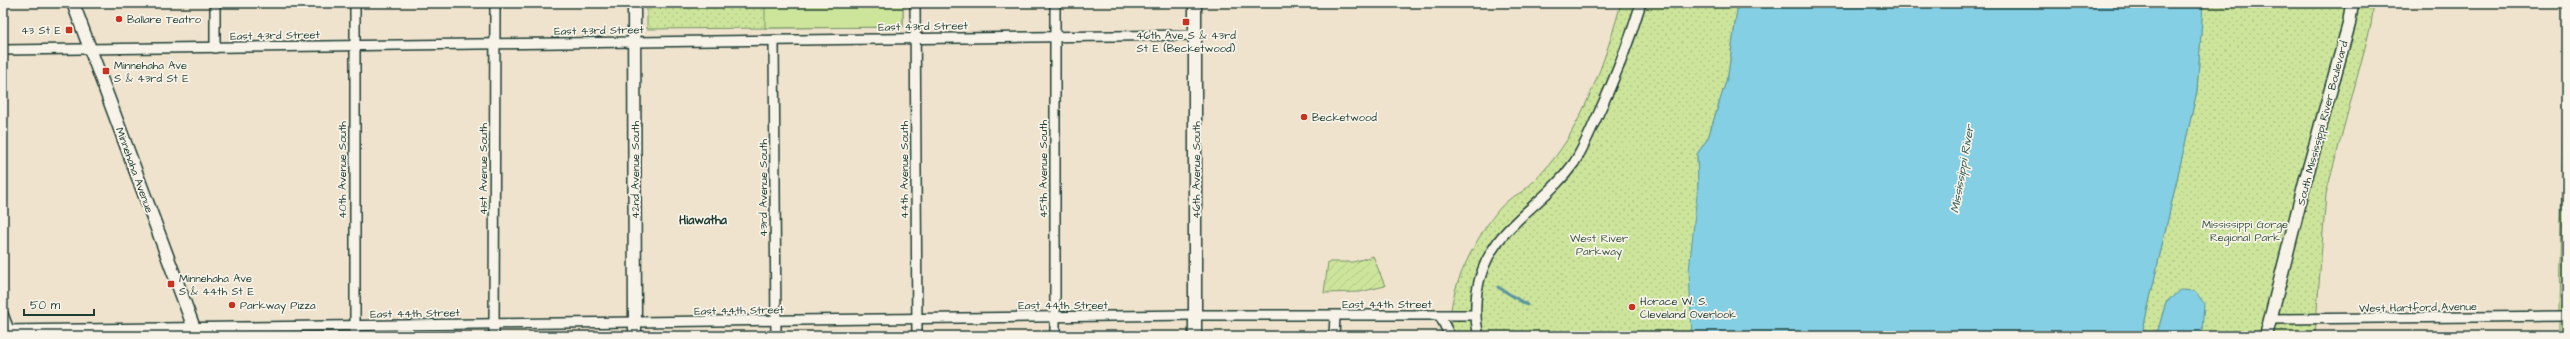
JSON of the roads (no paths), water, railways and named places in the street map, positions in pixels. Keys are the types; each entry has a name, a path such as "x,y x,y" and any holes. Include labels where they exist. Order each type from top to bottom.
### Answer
{"street":[{"name":"Minnehaha Avenue","path":"73,3 196,332"},
{"path":"215,3 215,48"},
{"name":"40th Avenue South","path":"355,3 355,336"},
{"name":"41st Avenue South","path":"494,336 495,3"},
{"name":"42nd Avenue South","path":"634,3 636,336"},
{"name":"44th Avenue South","path":"915,3 917,336"},
{"name":"45th Avenue South","path":"1055,3 1055,336"},
{"name":"46th Avenue South","path":"1195,3 1195,336"},
{"path":"1479,336 1475,315 1479,281 1484,263 1501,235 1544,197 1574,162 1617,73 1641,3"},
{"name":"South Mississippi River Boulevard","path":"2266,336 2269,319 2349,24 2352,3"},
{"name":"East 43rd Street","path":"3,50 1196,34"},
{"name":"43rd Avenue South","path":"774,40 776,336"},
{"path":"3,314 8,332"},
{"name":"East 44th Street","path":"8,332 196,332 355,326 1195,315 1475,315"},
{"path":"1334,336 1335,316"},
{"path":"1440,316 1450,336"},
{"name":"West Hartford Avenue","path":"2269,319 2567,316"}],"water":[{"name":"Mississippi River","path":"1738,3 2203,3 2197,91 2143,329 2147,336 1692,336 1689,271 1698,185 1697,154 1708,138 1728,75"},
{"path":"2181,290 2195,291 2204,303 2202,332 2199,336 2147,336 2158,330 2166,302"}],"waterway":[{"path":"1498,287 1527,305"}],"place":[{"name":"Ballare Teatro","path":"119,19"},
{"name":"46th Ave S & 43rd St E (Becketwood)","path":"1186,22"},
{"name":"43 St E","path":"69,30"},
{"name":"Minnehaha Ave S & 43rd St E","path":"106,71"},
{"name":"Becketwood","path":"1304,117"},
{"name":"Minnehaha Ave S & 44th St E","path":"171,284"},
{"name":"Parkway Pizza","path":"232,305"},
{"name":"Horace W. S. Cleveland Overlook","path":"1632,307"}],"district":[{"name":"Hiawatha","path":"703,220"}],"park label":[{"name":"Mississippi Gorge Regional Park","path":"2245,230"},
{"name":"West River Parkway","path":"1599,244"}]}
